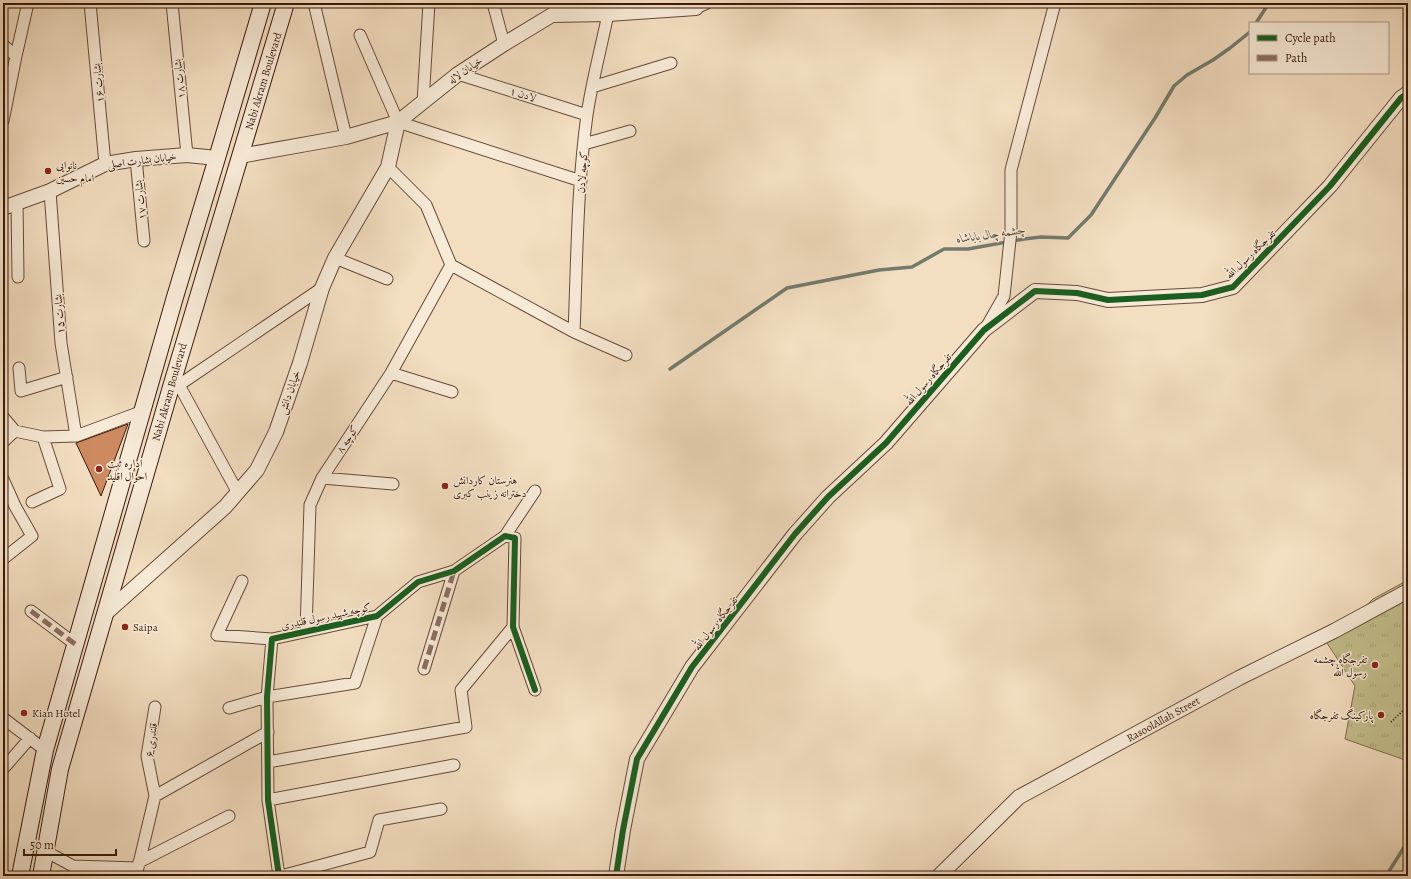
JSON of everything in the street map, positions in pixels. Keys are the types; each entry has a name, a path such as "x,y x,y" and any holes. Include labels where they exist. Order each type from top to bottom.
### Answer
{"main road":[{"name":"Nabi Akram Boulevard","path":"20,876 45,750 175,297 263,3"},
{"name":"Nabi Akram Boulevard","path":"40,876 60,769 175,386 196,303 286,3"},
{"path":"175,297 196,303"}],"street":[{"path":"3,121 28,3"},
{"name":"بشارت ۱۶","path":"90,3 105,164"},
{"name":"بشارت ۱۸","path":"172,3 187,155"},
{"path":"314,3 346,137"},
{"path":"422,102 429,3"},
{"path":"493,3 504,44"},
{"path":"984,330 1004,296 1011,231 1011,170 1055,3"},
{"name":"خیابان لاله","path":"240,156 346,137 398,122 458,74 555,9 608,14 702,6"},
{"name":"کوچه لادن","path":"574,332 581,181 587,115 608,14"},
{"path":"360,35 398,122 581,181"},
{"path":"3,46 16,56"},
{"path":"592,87 671,63"},
{"name":"لادن ۱","path":"458,74 587,115"},
{"name":"تفرجگاه رسول الله","path":"616,876 623,830 637,759 692,668 796,534 828,497 886,443 984,330 1034,292 1077,293 1108,300 1202,295 1233,287 1330,186 1401,98 1408,93"},
{"name":"خیابان دانش","path":"106,613 225,507 257,470 276,432 300,363 322,288 335,258 388,167 398,122"},
{"path":"584,144 630,131"},
{"name":"خیابان بشارت اصلی","path":"3,208 50,191 105,164 136,159 187,155 217,158"},
{"name":"بشارت ۱۷","path":"136,159 144,241"},
{"path":"388,167 426,205 451,265 574,332 626,355"},
{"name":"بشارت ۱۵","path":"50,191 61,343 76,436"},
{"path":"17,202 18,277"},
{"path":"335,258 387,279"},
{"name":"کوچه ۸","path":"306,631 310,504 322,478 391,373 451,265"},
{"path":"238,493 175,386 322,288"},
{"path":"18,368 21,391 67,377"},
{"path":"391,373 452,392"},
{"path":"3,417 15,431 43,437 76,436 142,411"},
{"path":"3,442 15,431"},
{"path":"32,502 60,489 43,437"},
{"path":"322,478 393,484"},
{"path":"3,479 15,506 32,536 3,559"},
{"path":"535,491 505,536 515,538 514,627 535,690"},
{"name":"کوچه شهید رسول قلندری","path":"280,876 268,800 267,697 272,639 377,616 418,582 454,571 505,536"},
{"path":"424,669 454,571"},
{"path":"242,581 217,635 272,639"},
{"name":"RasoolAllah Street","path":"939,876 1019,798 1239,678 1334,631 1408,591"},
{"path":"31,610 75,644"},
{"path":"229,708 267,697 354,683 377,616"},
{"path":"268,762 466,727 461,690 514,627"},
{"name":"قلندری ۶","path":"155,707 147,756 155,796"},
{"path":"3,718 45,750"},
{"path":"137,869 155,796 268,732"},
{"path":"3,769 30,738"},
{"path":"268,800 454,764"},
{"path":"280,876 370,852 379,820 441,809"},
{"path":"45,851 73,866 137,869 229,816"}],"path":[{"path":"1391,722 1408,706"}],"green space":[{"name":"تفرجگاه چشمه رسول الله","path":"1408,580 1408,761 1345,739 1355,686 1327,643 1373,599"}],"building":[{"name":"اداره ثبت احوال اقلید","path":"128,424 101,496 76,443"}],"waterway":[{"name":"چشمه چال باباشاه","path":"1257,22 1269,3"},
{"name":"چشمه چال باباشاه","path":"670,369 787,288 879,270 912,267 944,249 968,249 1041,237 1068,238 1091,215 1155,118 1174,86 1187,75 1213,60 1249,33"},
{"path":"1386,876 1408,841"}],"marked path":[{"path":"424,669 454,571"},
{"path":"31,611 75,644"}],"cycle path":[{"path":"616,876 623,830 637,759 692,667 795,534 828,497 886,443 984,330 1035,291 1077,293 1108,300 1202,295 1233,287 1330,186 1401,98 1408,93"},
{"path":"279,876 268,800 267,697 272,639 377,616 418,582 454,571 505,536 515,538 513,627 535,690"}],"place":[{"name":"نانوایی امام حسین","path":"48,171"},
{"name":"اداره ثبت احوال اقلید","path":"99,469"},
{"name":"هنرستان کاردانش دخترانه زینب کبری","path":"445,486"},
{"name":"Saipa","path":"125,627"},
{"name":"تفرجگاه چشمه رسول الله","path":"1375,665"},
{"name":"Kian Hotel","path":"24,713"},
{"name":"پارکینگ تفرجگاه","path":"1381,715"}]}
